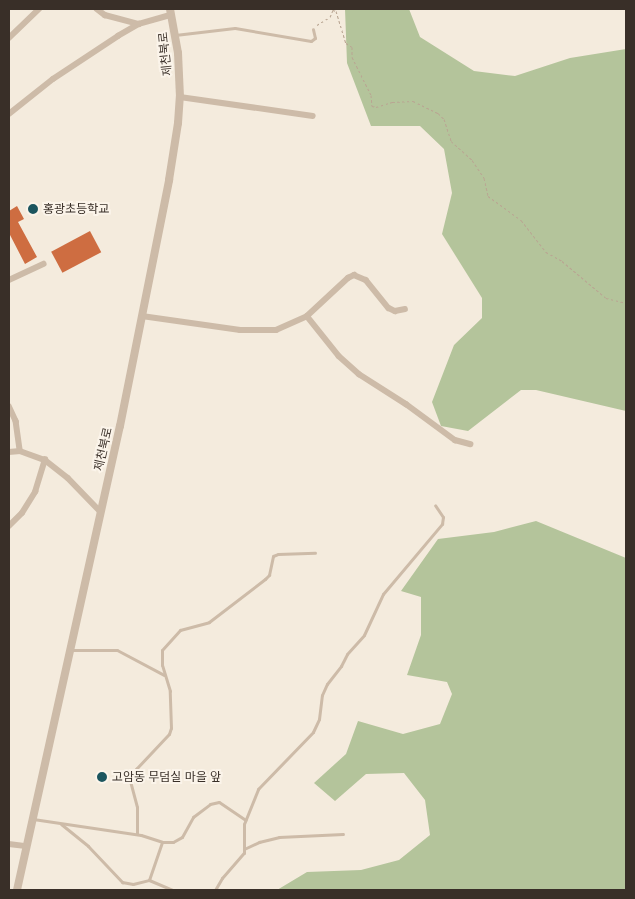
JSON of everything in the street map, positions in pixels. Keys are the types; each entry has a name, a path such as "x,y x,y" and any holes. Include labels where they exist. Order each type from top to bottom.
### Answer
{"street":[{"path":"9,38 39,9"},
{"path":"97,9 106,15 139,24"},
{"path":"9,114 52,79 139,24 170,12"},
{"name":"제천북로","path":"17,890 101,512 169,180 180,97 178,52 170,12"},
{"path":"180,97 313,116"},
{"path":"9,280 43,264"},
{"path":"142,316 253,331 276,330 307,316 348,278 354,275 366,280 389,308 394,311 405,310"},
{"path":"307,316 353,370 455,440 470,444"},
{"path":"9,406 16,421 20,451"},
{"path":"9,452 20,451 45,460 68,478 101,512"},
{"path":"9,526 22,513 35,492 45,460"},
{"path":"9,844 26,846"}],"lane":[{"path":"175,35 235,28 311,41 315,38 313,29"},
{"path":"215,890 222,878 244,853 243,837 246,820 263,781 300,747 313,732 319,719 322,695 327,684 347,654 368,628 382,594 442,524 443,517 435,505"},
{"path":"137,834 138,807 130,780 136,769 169,734 171,728 170,691 165,675 162,650 180,630 210,622 265,579 269,575 273,556 278,554 315,553"},
{"path":"70,650 117,650 165,675"},
{"path":"32,818 137,834 162,842 173,842 182,837 193,817 210,804 220,802 246,820"},
{"path":"60,823 88,846 122,882 133,884 149,880 173,890"},
{"path":"244,849 259,842 279,837 343,834"},
{"path":"149,880 162,842"}],"path":[{"path":"313,29 330,18 333,10 336,11 346,43 352,47 352,57 370,95 372,106 376,107 392,102 413,101 438,113 444,119 449,136 455,146 472,160 484,178 488,196 521,220 546,252 562,260 606,298 626,303"}],"green space":[{"path":"345,9 409,9 420,37 474,71 515,76 570,58 626,49 626,411 536,390 521,390 468,431 441,426 432,402 454,345 482,318 482,298 442,234 452,193 444,149 420,126 371,126 347,63"},
{"path":"536,521 626,558 626,890 277,890 307,872 361,870 399,860 430,835 425,800 404,773 366,774 335,801 314,783 346,754 358,721 403,734 440,724 452,694 447,682 407,675 421,635 421,597 401,591 438,539 494,532"}],"building":[{"path":"17,206 24,219 18,222 37,257 25,264 9,233 9,211"},
{"path":"90,231 101,252 62,273 51,252"}],"place":[{"name":"홍광초등학교","path":"33,209"},
{"name":"고암동 무덤실 마을 앞","path":"102,777"}]}
